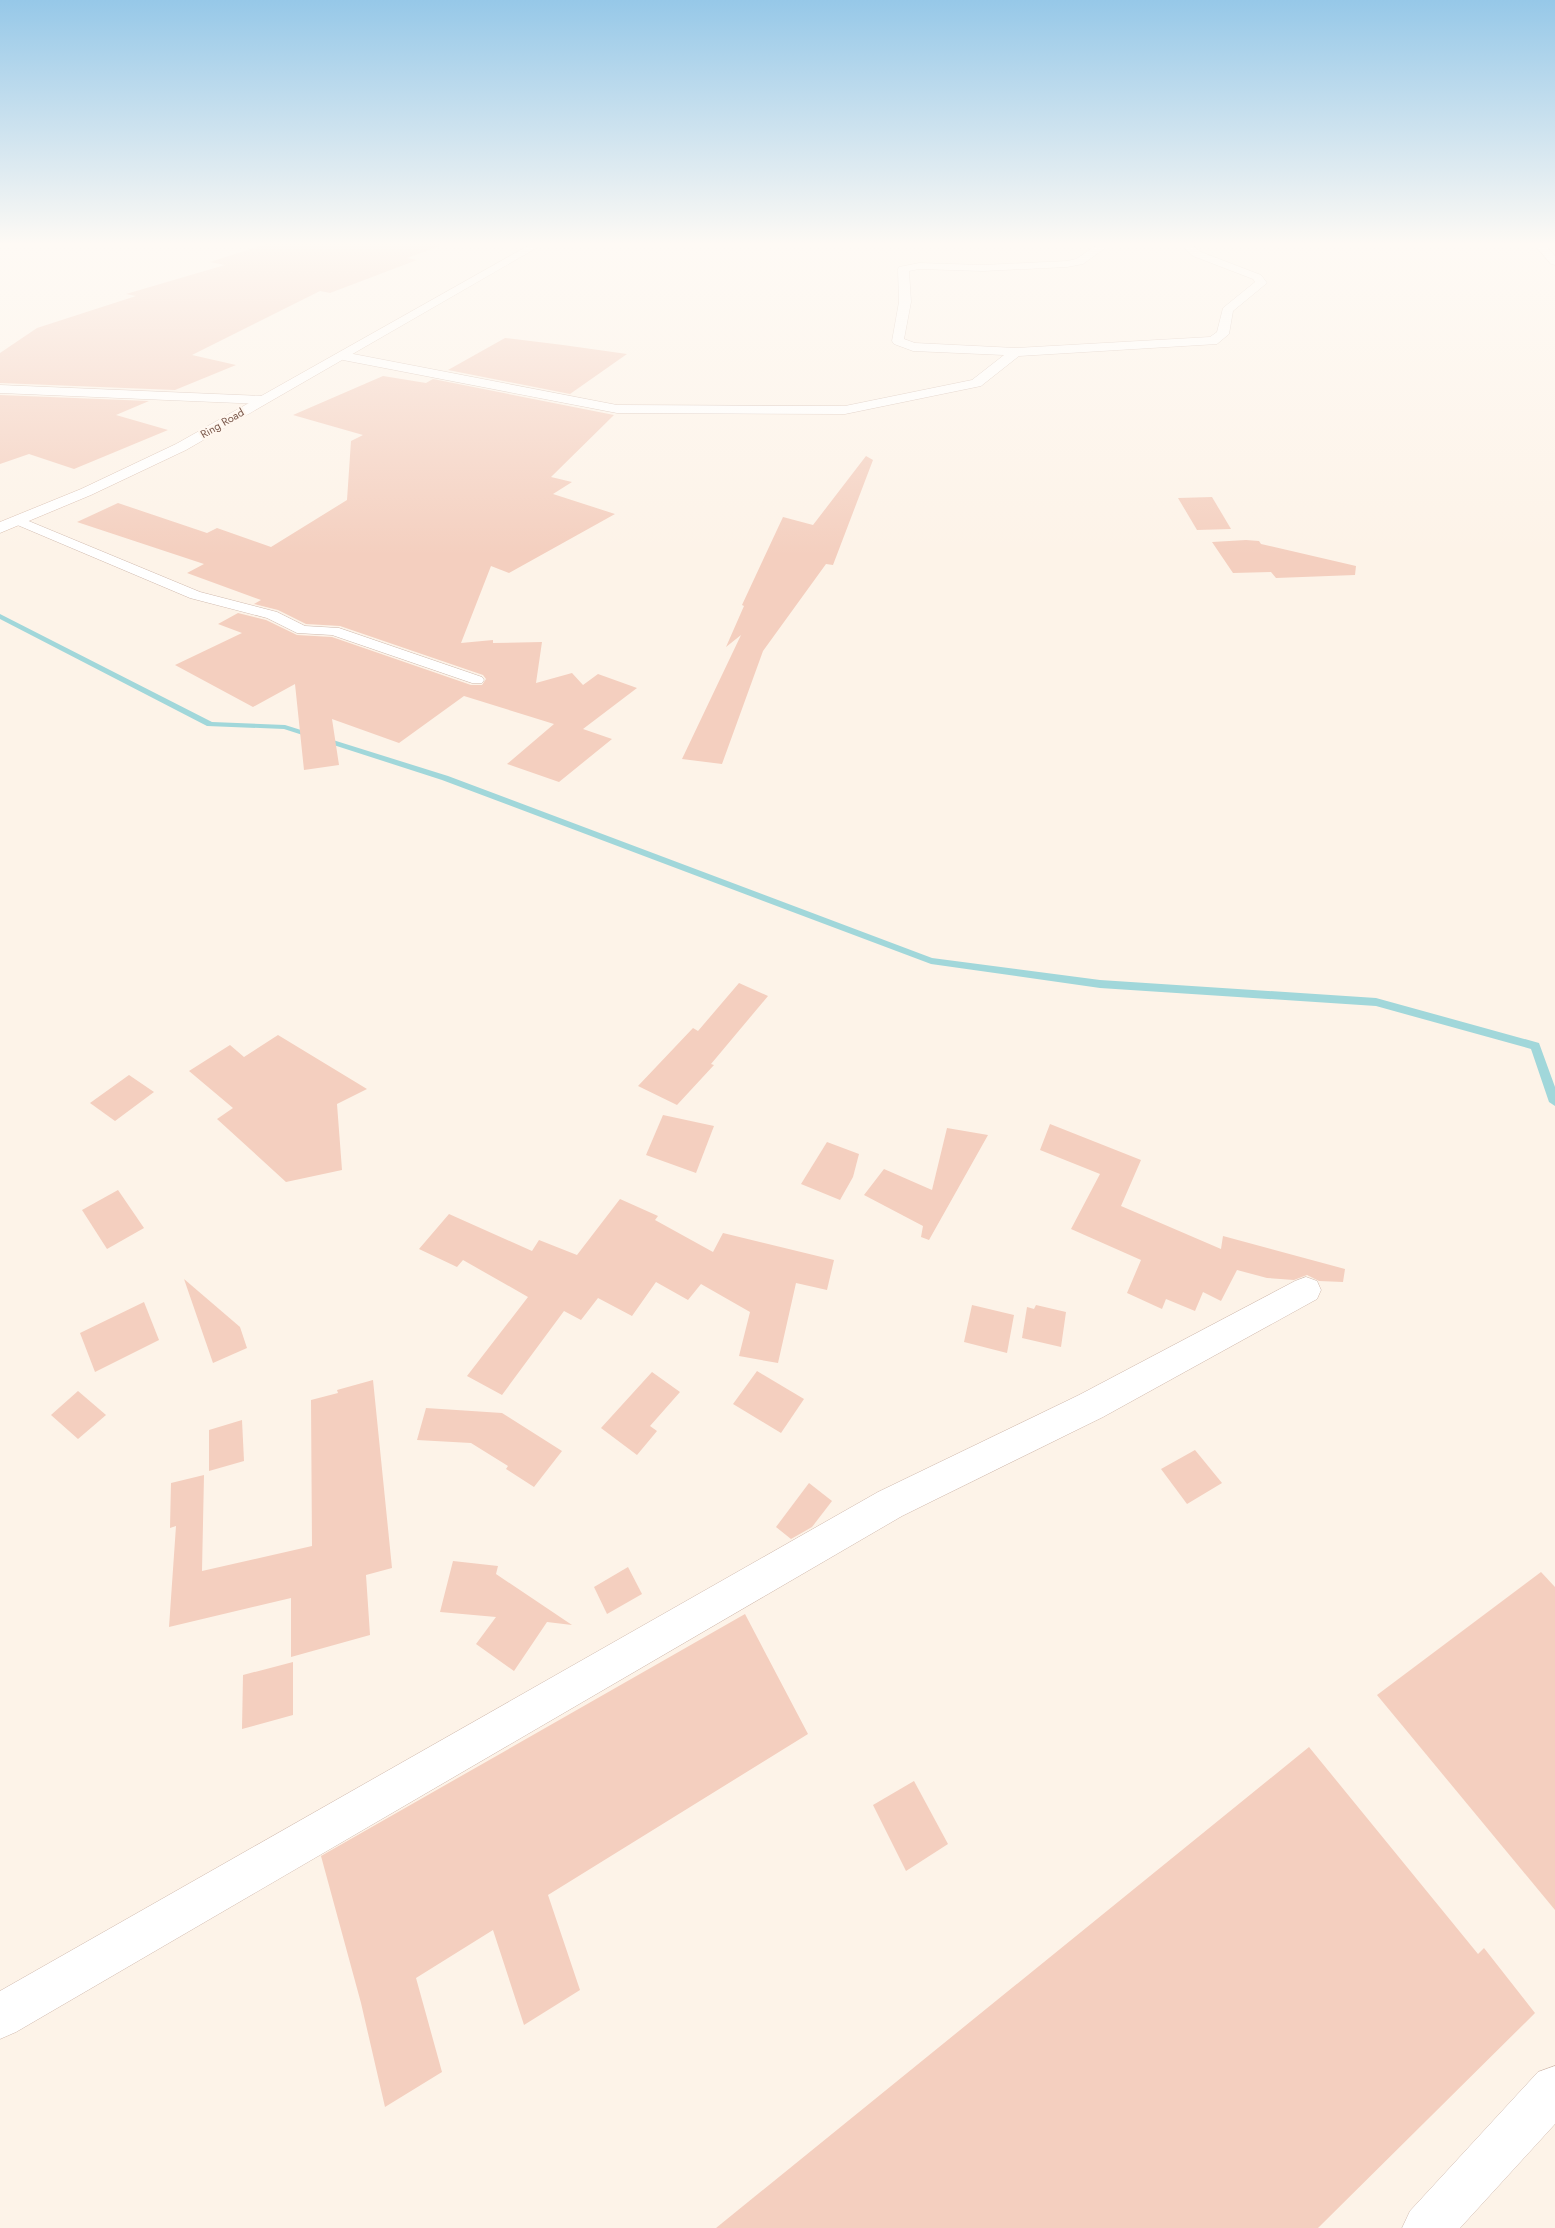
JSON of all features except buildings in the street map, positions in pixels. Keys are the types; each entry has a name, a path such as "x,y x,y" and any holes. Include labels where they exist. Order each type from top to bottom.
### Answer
{"street":[{"name":"Ring Road","path":"0,528 181,447 359,347"},
{"path":"913,347 1016,352 1106,347"},
{"path":"343,356 617,409 845,410 976,383 1016,352"},
{"path":"0,389 263,400"},
{"path":"0,2016 890,1504 1091,1406 1306,1290"},
{"path":"1427,2228 1555,2089"}],"lane":[{"path":"19,521 195,595 272,615 302,630 334,631 478,680"}],"waterway":[{"path":"0,616 210,724 285,727 445,778 931,961 1100,984 1376,1002 1535,1046 1555,1102"}]}
